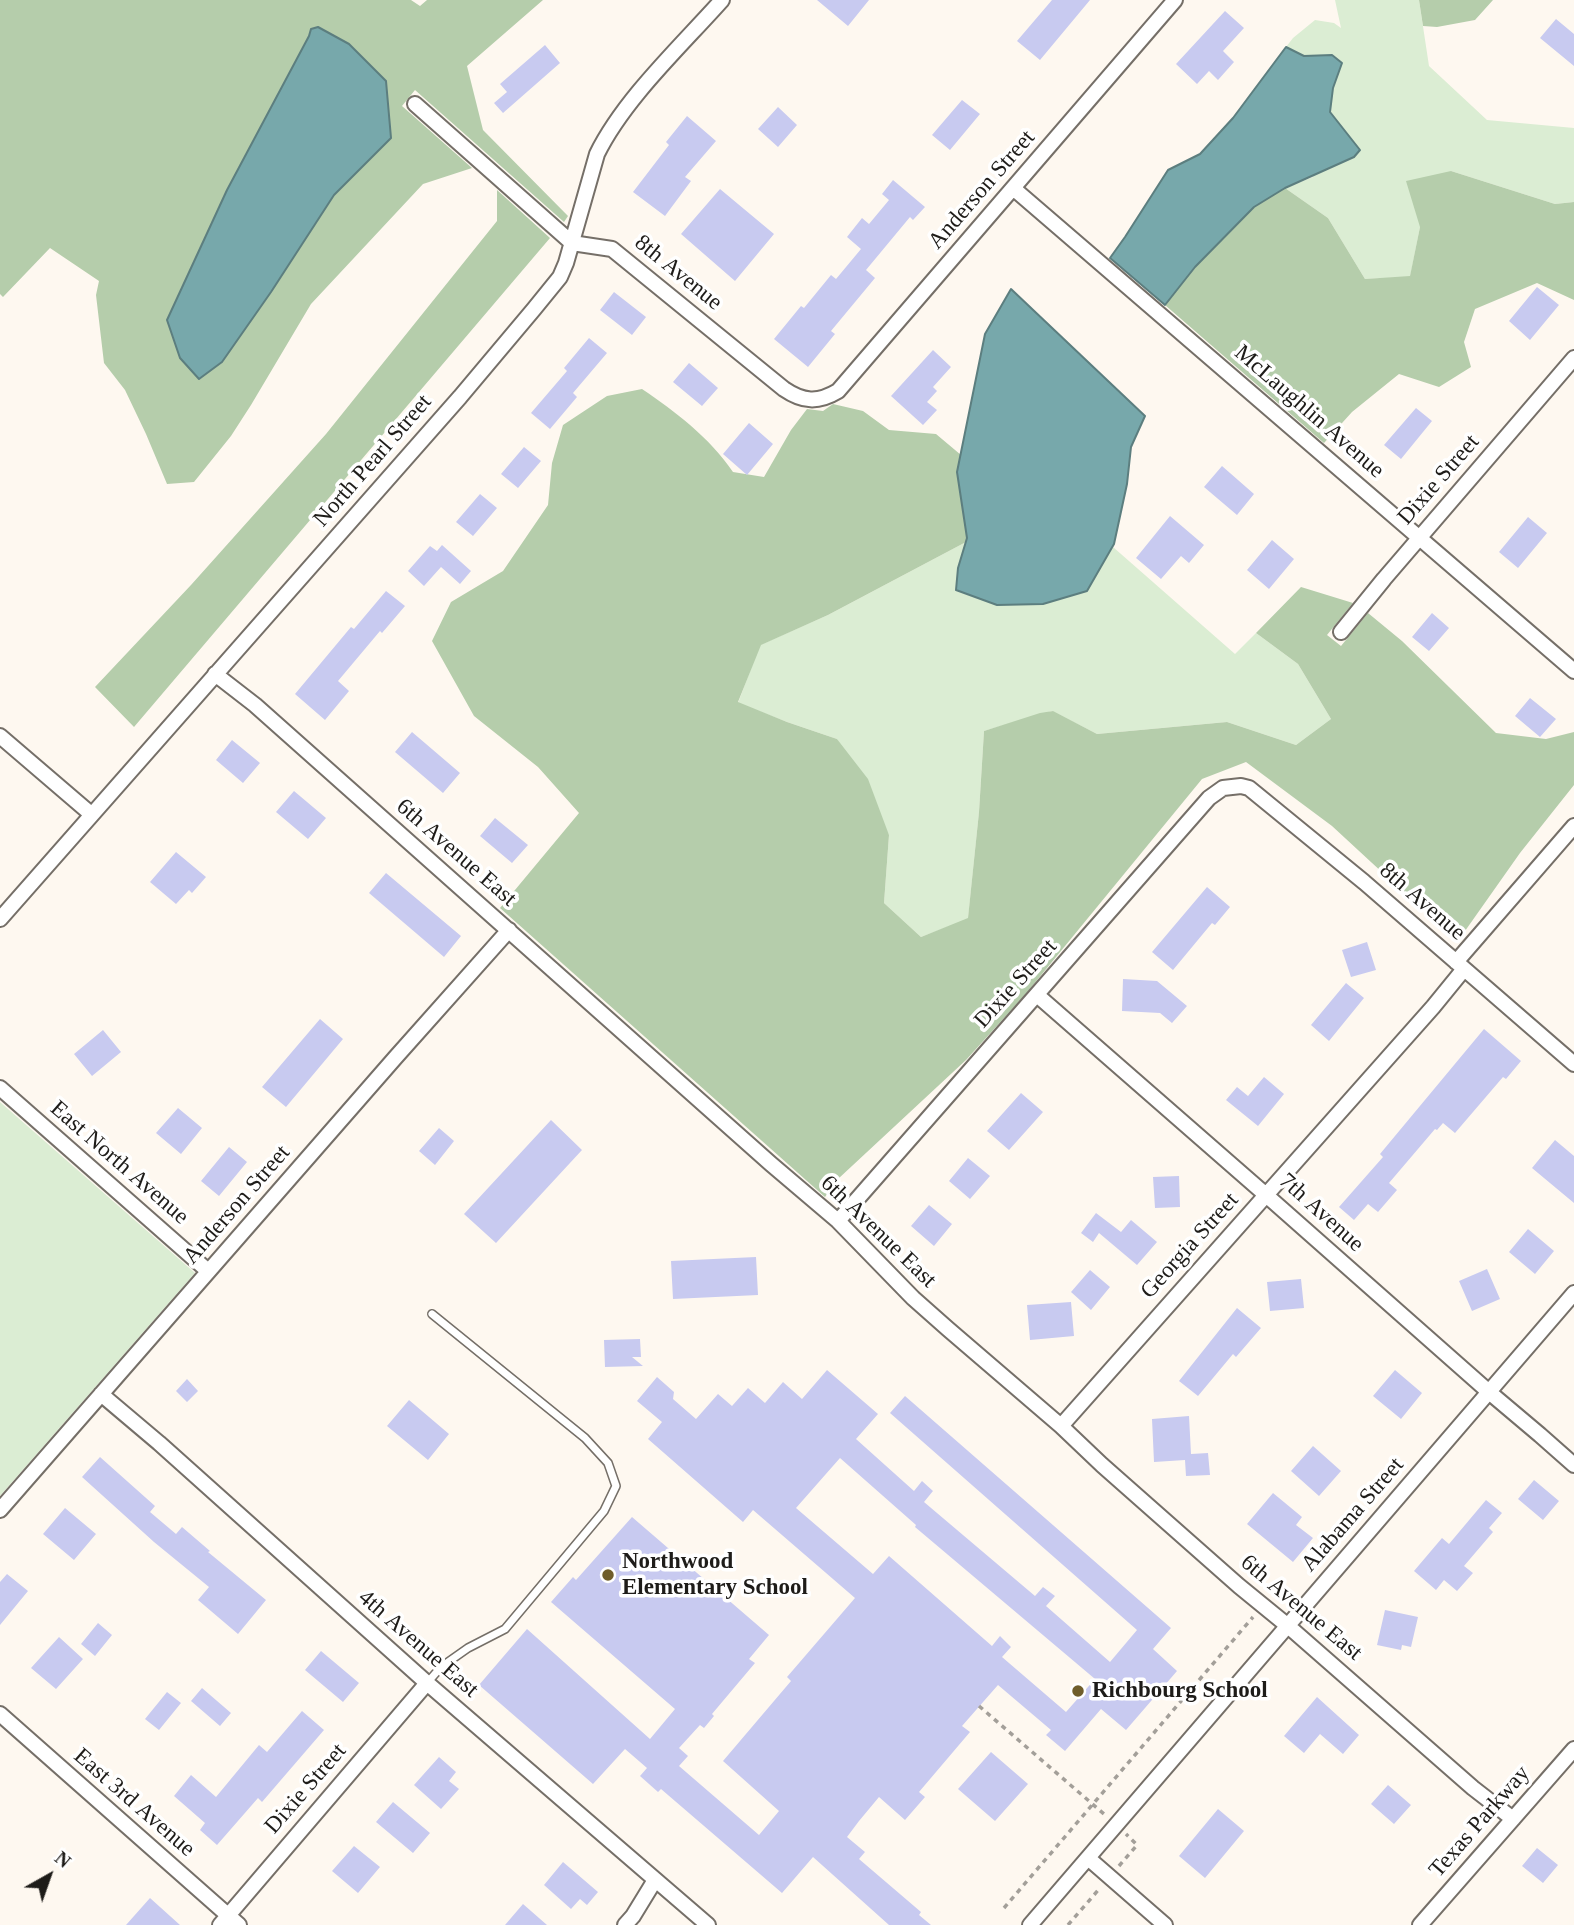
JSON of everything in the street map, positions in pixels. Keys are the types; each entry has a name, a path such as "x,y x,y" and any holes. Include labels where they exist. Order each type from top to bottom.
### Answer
{"street":[{"name":"North Pearl Street","path":"0,919 460,397 560,276 603,142 640,91 722,0"},
{"name":"Anderson Street","path":"816,400 825,399 838,391 1175,0"},
{"path":"415,104 572,243"},
{"name":"McLaughlin Avenue","path":"1013,188 1574,671"},
{"name":"8th Avenue","path":"572,243 612,249 796,397 816,400"},
{"name":"Dixie Street","path":"1340,632 1574,358"},
{"name":"6th Avenue East","path":"215,674 256,705 838,1221 913,1298 1102,1465 1473,1788 1513,1819"},
{"path":"0,736 91,814"},
{"name":"8th Avenue","path":"1234,787 1249,788 1274,807 1574,1064"},
{"name":"Dixie Street","path":"838,1221 1209,797 1223,788 1234,787"},
{"name":"Georgia Street","path":"1061,1426 1433,1007 1460,965 1574,826"},
{"name":"Anderson Street","path":"0,1510 509,930"},
{"name":"7th Avenue","path":"1037,995 1574,1465"},
{"name":"East North Avenue","path":"0,1088 208,1271"},
{"name":"Alabama Street","path":"1030,1925 1574,1293"},
{"name":"4th Avenue East","path":"101,1394 427,1683 708,1925"},
{"name":"Dixie Street","path":"229,1922 427,1683"},
{"name":"East 3rd Avenue","path":"0,1714 229,1922"},
{"name":"Texas Parkway","path":"1420,1925 1572,1755"},
{"path":"1088,1858 1165,1925"},
{"path":"625,1925 655,1880"}],"lane":[{"path":"427,1683 441,1667 468,1648 505,1629 604,1511 616,1486 608,1462 585,1438 432,1314"}],"path":[{"path":"1004,1908 1263,1605"},
{"path":"979,1706 1138,1845 1068,1925"}],"green space":[{"path":"0,0 411,0 420,6 427,0 543,0 467,66 483,130 568,216 564,222 415,90 402,106 472,168 423,184 311,304 231,436 194,482 167,484 125,390 104,363 96,295 99,281 50,248 3,297 0,294","holes":["311,29 391,138 334,195 222,362 167,320 227,190"]},
{"path":"1335,0 1419,0 1429,66 1487,120 1574,128 1574,202 1555,204 1451,171 1420,227 1410,277 1365,279 1328,218 1285,188 1313,177 1330,112 1333,88 1342,63 1332,55 1303,56 1286,47 1315,20 1334,23 1341,28"},
{"path":"1419,0 1493,0 1475,20 1437,27 1423,26"},
{"path":"1451,171 1555,204 1574,202 1574,300 1537,283 1475,309 1464,342 1471,367 1439,387 1399,374 1352,412 1324,443 1165,305 1195,267 1254,207 1285,188 1328,218 1365,279 1410,276 1420,227 1406,181"},
{"path":"497,190 550,238 134,727 95,687 191,585 326,434 497,221"},
{"path":"642,389 691,426 724,459 733,472 764,477 791,430 807,409 823,411 833,404 863,411 889,430 936,434 961,455 957,472 966,542 828,615 761,645 738,702 837,739 868,779 889,835 884,903 921,937 968,918 984,731 1053,711 1097,734 1227,722 1296,745 1331,719 1298,664 1256,633 1301,587 1353,603 1327,635 1341,646 1368,613 1402,641 1496,733 1546,739 1574,732 1574,785 1520,853 1465,931 1424,911 1332,826 1246,762 1202,779 1024,996 966,1060 838,1179 825,1197 500,908 579,813 538,767 474,716 432,641 451,602 503,571 548,505 552,463 563,425 607,396"},
{"path":"966,542 958,568 1087,591 1113,547 1235,654 1256,633 1298,664 1331,719 1296,745 1227,722 1097,734 1052,711 984,731 968,919 921,937 884,903 889,835 837,739 738,703 760,645 828,615"},
{"path":"0,1102 195,1273 0,1496"}],"water":[{"path":"318,27 349,44 386,81 391,138 334,195 222,362 199,379 180,358 167,320 227,190 311,29"},
{"path":"1286,47 1304,56 1332,55 1342,63 1333,88 1330,112 1360,150 1354,157 1285,188 1254,207 1195,267 1165,305 1110,258 1168,170 1200,154 1233,118"},
{"path":"1011,289 1145,416 1131,447 1127,484 1114,544 1087,591 1043,604 997,605 956,590 958,568 967,538 957,472 985,334"}],"building":[{"path":"817,0 869,0 848,26"},
{"path":"1052,0 1090,0 1040,60 1017,41"},
{"path":"1225,11 1244,28 1223,51 1234,62 1218,80 1209,71 1197,84 1176,64"},
{"path":"1556,19 1574,34 1574,66 1540,38"},
{"path":"545,45 560,63 503,113 494,103 507,92 500,84"},
{"path":"962,100 980,114 950,150 932,135"},
{"path":"778,107 797,125 778,147 758,129"},
{"path":"687,116 716,141 685,177 691,181 665,216 633,192 669,145 666,142"},
{"path":"893,180 925,207 913,220 910,217 866,270 875,278 831,331 835,334 808,367 774,339 801,306 804,308 831,275 836,279 861,249 847,237 862,218 869,224 889,200 882,194"},
{"path":"720,189 774,234 735,281 681,234"},
{"path":"1537,287 1559,305 1530,340 1509,321"},
{"path":"614,292 646,317 632,335 600,310"},
{"path":"589,338 607,353 573,393 577,397 550,429 531,413 567,371 564,368"},
{"path":"933,350 951,367 933,387 937,391 927,402 937,410 923,425 891,396"},
{"path":"689,363 718,388 702,406 673,382"},
{"path":"1416,408 1432,421 1401,459 1384,445"},
{"path":"749,423 773,444 747,475 723,454"},
{"path":"524,447 541,461 518,488 501,474"},
{"path":"1222,466 1254,494 1237,515 1204,487"},
{"path":"480,494 497,508 473,536 456,522"},
{"path":"1170,516 1204,545 1189,563 1181,556 1161,579 1136,558"},
{"path":"1528,517 1547,533 1518,568 1499,552"},
{"path":"1272,540 1294,559 1269,589 1247,570"},
{"path":"442,545 471,571 460,584 441,567 424,586 408,571 430,546 437,551"},
{"path":"386,591 405,606 338,681 349,691 325,720 295,694 351,627 354,629"},
{"path":"1432,613 1449,628 1429,651 1412,637"},
{"path":"1530,698 1556,719 1540,737 1515,716"},
{"path":"412,732 460,773 443,793 395,752"},
{"path":"232,740 260,763 243,783 216,760"},
{"path":"294,791 326,818 308,839 276,812"},
{"path":"495,818 528,845 512,863 480,836"},
{"path":"176,852 206,877 192,893 189,890 176,904 150,882"},
{"path":"386,873 461,936 444,957 369,893"},
{"path":"1207,887 1230,907 1215,925 1212,923 1173,970 1152,952"},
{"path":"1367,942 1376,970 1351,977 1342,950"},
{"path":"1123,979 1157,981 1187,1006 1172,1023 1160,1013 1122,1011"},
{"path":"1346,983 1364,998 1329,1041 1311,1025"},
{"path":"320,1019 343,1039 286,1107 262,1087"},
{"path":"1484,1029 1521,1061 1506,1079 1503,1077 1455,1133 1443,1123 1435,1129 1389,1183 1397,1190 1378,1212 1368,1204 1354,1220 1339,1207 1383,1157 1380,1154"},
{"path":"103,1030 121,1052 92,1076 74,1054"},
{"path":"1264,1077 1284,1094 1258,1126 1226,1100 1237,1087 1248,1096"},
{"path":"1021,1093 1043,1112 1009,1150 987,1131"},
{"path":"178,1108 202,1128 181,1154 156,1133"},
{"path":"551,1120 582,1150 496,1243 464,1214"},
{"path":"439,1128 454,1141 435,1165 419,1151"},
{"path":"1555,1140 1574,1156 1574,1203 1532,1168"},
{"path":"229,1147 247,1162 219,1196 201,1181"},
{"path":"968,1158 990,1176 970,1199 949,1181"},
{"path":"1179,1176 1180,1207 1155,1208 1153,1177"},
{"path":"929,1205 952,1224 934,1246 911,1226"},
{"path":"1096,1213 1121,1232 1131,1220 1157,1242 1137,1265 1099,1233 1093,1242 1081,1233"},
{"path":"1528,1229 1554,1251 1535,1274 1509,1252"},
{"path":"756,1257 758,1295 673,1299 671,1261"},
{"path":"1487,1269 1500,1299 1472,1311 1459,1281"},
{"path":"1090,1270 1110,1287 1091,1310 1071,1292"},
{"path":"1301,1279 1304,1308 1270,1311 1267,1282"},
{"path":"1071,1302 1074,1336 1030,1340 1027,1305"},
{"path":"1237,1308 1261,1328 1236,1357 1233,1354 1198,1396 1179,1381"},
{"path":"640,1339 641,1357 632,1357 643,1366 605,1367 604,1340"},
{"path":"827,1370 878,1414 856,1439 914,1491 922,1481 933,1491 924,1502 1035,1596 1043,1587 1055,1596 1046,1606 1110,1662 1137,1630 890,1413 905,1396 1171,1628 1153,1649 1177,1671 1126,1730 1101,1709 1065,1751 1046,1735 1051,1730 998,1685 962,1726 970,1732 919,1792 925,1797 905,1820 879,1797 859,1821 847,1837 865,1852 859,1859 921,1912 919,1915 931,1925 889,1925 813,1857 782,1893 661,1789 658,1792 640,1776 647,1768 625,1749 593,1784 479,1685 527,1629 650,1739 675,1709 551,1602 573,1577 576,1580 632,1517 769,1635 749,1659 755,1663 712,1714 714,1716 704,1728 700,1725 679,1748 688,1756 679,1766 759,1835 779,1811 723,1761 791,1681 787,1677 855,1598 753,1510 743,1522 648,1439 662,1422 637,1401 657,1377 674,1392 673,1399 696,1419 718,1394 732,1406 748,1388 765,1403 783,1382 802,1399","holes":["840,1458 916,1525 915,1527 1095,1679 1066,1712 1002,1657 1011,1647 1000,1636 992,1646 889,1556 873,1574 796,1508"]},
{"path":"1395,1370 1422,1393 1401,1419 1373,1396"},
{"path":"187,1379 198,1391 187,1402 176,1391"},
{"path":"409,1400 449,1434 428,1460 387,1426"},
{"path":"1189,1416 1191,1454 1208,1453 1210,1475 1186,1476 1185,1460 1154,1462 1152,1419"},
{"path":"1313,1446 1341,1471 1319,1496 1291,1471"},
{"path":"100,1457 155,1506 150,1512 176,1534 182,1527 266,1600 238,1634 198,1600 209,1587 82,1477"},
{"path":"1534,1480 1559,1501 1543,1520 1518,1499"},
{"path":"1273,1493 1302,1517 1296,1525 1313,1538 1293,1562 1247,1524"},
{"path":"1486,1500 1502,1513 1489,1528 1493,1532 1464,1566 1473,1573 1457,1591 1444,1580 1436,1590 1414,1571 1442,1538 1449,1544"},
{"path":"65,1508 96,1534 74,1560 43,1534"},
{"path":"7,1574 28,1591 0,1625 0,1582"},
{"path":"1385,1610 1418,1617 1411,1647 1402,1645 1401,1650 1377,1645"},
{"path":"98,1623 112,1635 95,1656 81,1644"},
{"path":"59,1637 83,1659 56,1689 31,1668"},
{"path":"321,1651 359,1683 343,1702 305,1670"},
{"path":"202,1688 231,1713 220,1726 191,1701"},
{"path":"167,1692 181,1703 159,1730 145,1719"},
{"path":"1317,1697 1359,1735 1343,1754 1320,1734 1304,1753 1284,1736"},
{"path":"302,1711 324,1730 262,1802 258,1798 217,1845 200,1830 205,1823 174,1796 191,1775 216,1797 259,1745 267,1752"},
{"path":"991,1752 1028,1784 995,1821 958,1789"},
{"path":"439,1757 456,1772 449,1781 459,1789 441,1809 414,1785"},
{"path":"1388,1785 1411,1805 1394,1824 1371,1804"},
{"path":"393,1802 430,1833 413,1853 376,1822"},
{"path":"1218,1809 1244,1831 1205,1878 1179,1856"},
{"path":"354,1846 380,1867 358,1893 332,1871"},
{"path":"1537,1848 1558,1865 1543,1883 1522,1866"},
{"path":"563,1862 598,1892 587,1905 580,1899 571,1909 544,1885"},
{"path":"150,1898 180,1925 126,1925"},
{"path":"523,1904 547,1925 505,1925"}],"place":[{"name":"Northwood Elementary School","path":"608,1575"},
{"name":"Richbourg School","path":"1078,1691"}]}
